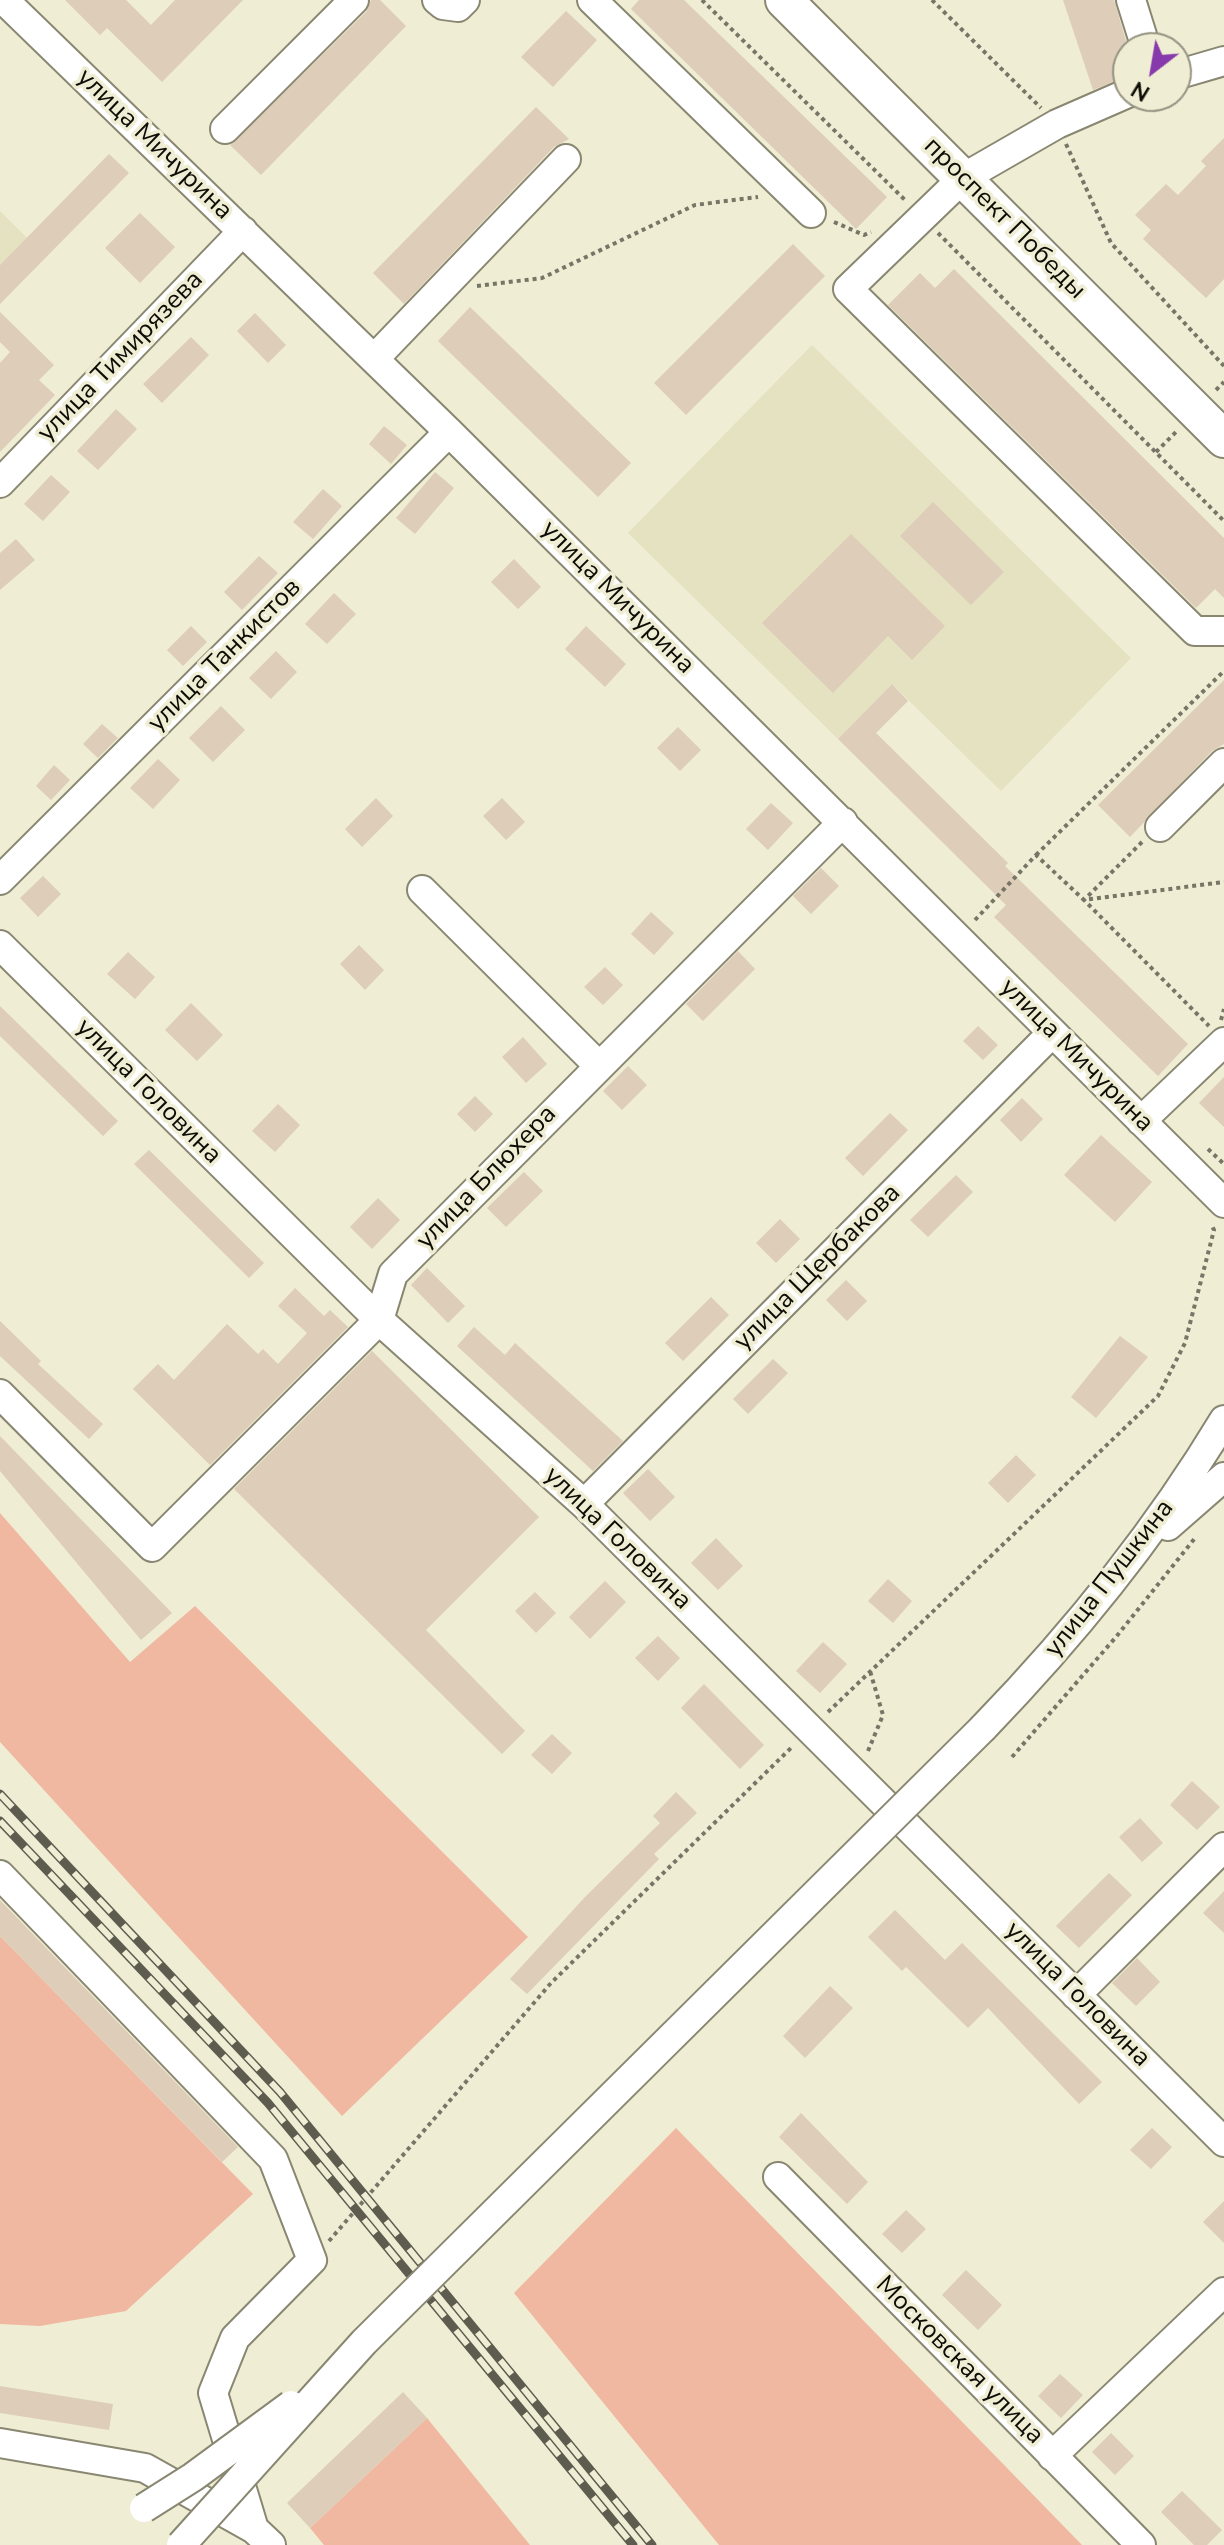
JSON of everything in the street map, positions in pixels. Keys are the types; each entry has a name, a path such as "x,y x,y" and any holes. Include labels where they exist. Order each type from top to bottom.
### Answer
{"main road":[{"name":"проспект Победы","path":"784,0 1224,439"}],"street":[{"name":"улица Мичурина","path":"4,0 449,432 843,822 1200,1179 1219,1215"},
{"path":"225,129 354,0"},
{"path":"437,0 443,5 458,7 465,0"},
{"path":"592,0 811,213"},
{"path":"1131,0 1141,32"},
{"path":"1192,70 1224,61"},
{"path":"1112,100 1057,124 963,178 848,289 1195,631 1224,631"},
{"path":"374,359 566,159"},
{"name":"улица Тимирязева","path":"0,483 243,231"},
{"name":"улица Танкистов","path":"0,880 449,432"},
{"path":"1160,827 1224,763"},
{"name":"улица Блюхера","path":"0,1394 152,1547 379,1320 393,1274 843,822"},
{"path":"422,890 598,1065"},
{"name":"улица Головина","path":"0,945 379,1320 584,1504 1224,2142"},
{"name":"улица Щербакова","path":"584,1504 1052,1033"},
{"path":"1141,1121 1220,1038"},
{"path":"1208,1446 1224,1394"},
{"name":"улица Пушкина","path":"364,2342 983,1728 1072,1632 1135,1555 1224,1420"},
{"path":"1135,1555 1224,1477"},
{"path":"1076,1995 1224,1847"},
{"path":"0,1875 273,2159 312,2260 235,2338 213,2393 262,2537"},
{"name":"Московская улица","path":"778,2177 1141,2545"},
{"path":"1052,2456 1224,2292"},
{"path":"144,2508 277,2416 364,2342"},
{"path":"181,2545 364,2342"},
{"path":"0,2443 145,2468 262,2537"}],"path":[{"path":"702,0 1224,521"},
{"path":"932,0 1057,124 1111,243 1224,366"},
{"path":"472,287 542,278 695,205 765,196"},
{"path":"975,920 1036,855 1224,671"},
{"path":"1036,855 1220,1038"},
{"path":"1084,900 1224,882"},
{"path":"312,2260 551,1983 870,1671 1158,1396 1185,1343 1219,1215"},
{"path":"1012,1757 1116,1637 1197,1535"},
{"path":"857,1775 883,1715 870,1671"}],"shaded area":[{"path":"0,211 27,238 0,265"},
{"path":"812,345 1131,658 1001,791 892,684 838,739 628,533"},
{"path":"0,1513 130,1662 195,1606 528,1937 342,2116 0,1742"},
{"path":"0,1936 253,2194 126,2311 40,2326 0,2324"},
{"path":"676,2128 1082,2545 719,2545 514,2293"},
{"path":"427,2418 530,2545 324,2545 310,2528"}],"building":[{"path":"65,0 126,0 151,25 175,0 243,0 162,82 107,28 100,35"},
{"path":"371,0 380,0 406,26 261,175 230,145 366,12"},
{"path":"639,0 684,0 887,197 856,229 631,9"},
{"path":"1063,0 1114,0 1123,32 1112,32 1112,82 1093,90"},
{"path":"566,11 597,40 553,87 521,57"},
{"path":"536,107 569,139 554,147 404,304 373,273"},
{"path":"1224,138 1224,279 1206,298 1143,239 1151,230 1135,215 1166,184 1178,195 1206,166 1201,161"},
{"path":"109,154 129,173 0,304 0,265"},
{"path":"140,213 175,247 140,283 105,248"},
{"path":"793,244 825,276 686,415 654,383"},
{"path":"954,269 1224,538 1224,598 1215,589 1196,608 888,305 920,273 935,288"},
{"path":"470,307 631,463 598,497 438,341"},
{"path":"0,312 54,365 39,380 55,395 0,452 0,363 10,352 0,342"},
{"path":"255,313 286,345 268,363 237,331"},
{"path":"191,337 209,355 162,403 143,384"},
{"path":"116,409 137,429 98,470 77,451"},
{"path":"384,426 407,445 391,464 369,444"},
{"path":"435,472 454,488 415,534 396,518"},
{"path":"51,475 70,492 43,521 24,504"},
{"path":"323,489 342,506 313,539 293,522"},
{"path":"933,502 1004,572 971,605 900,536"},
{"path":"851,534 945,626 912,660 888,636 833,693 762,623"},
{"path":"16,539 35,560 0,590 0,553"},
{"path":"259,556 278,573 242,610 224,592"},
{"path":"514,559 541,587 518,609 491,582"},
{"path":"334,593 356,614 327,644 305,624"},
{"path":"191,626 207,642 183,666 167,650"},
{"path":"586,626 626,664 605,687 565,649"},
{"path":"276,651 297,672 271,699 249,678"},
{"path":"1224,680 1224,744 1212,751 1130,837 1098,805"},
{"path":"892,684 908,701 876,733 1008,863 1005,866 1188,1044 1158,1076 994,917 1006,905 838,739"},
{"path":"221,706 245,730 213,762 189,738"},
{"path":"102,724 118,738 98,758 83,744"},
{"path":"678,727 701,750 680,771 657,748"},
{"path":"158,759 180,780 153,809 130,788"},
{"path":"54,765 70,780 51,800 36,786"},
{"path":"376,798 393,816 362,847 345,829"},
{"path":"502,798 525,822 506,840 483,816"},
{"path":"771,803 793,823 768,850 746,829"},
{"path":"821,868 839,886 811,914 793,896"},
{"path":"43,876 61,894 38,917 20,898"},
{"path":"651,912 674,933 654,955 631,934"},
{"path":"359,945 384,970 365,990 340,964"},
{"path":"738,951 755,969 703,1021 686,1004"},
{"path":"128,952 155,977 135,999 107,974"},
{"path":"605,967 623,985 603,1005 584,987"},
{"path":"191,1003 223,1035 197,1061 165,1030"},
{"path":"0,1006 118,1121 103,1136 0,1036"},
{"path":"978,1026 998,1045 983,1060 963,1041"},
{"path":"523,1037 547,1064 526,1083 502,1057"},
{"path":"628,1066 647,1085 622,1110 603,1091"},
{"path":"1224,1077 1224,1127 1199,1103"},
{"path":"475,1096 493,1114 475,1132 457,1114"},
{"path":"1022,1098 1043,1119 1021,1142 1000,1120"},
{"path":"278,1104 300,1125 275,1152 252,1131"},
{"path":"890,1113 908,1130 863,1176 845,1158"},
{"path":"1101,1135 1152,1182 1115,1222 1064,1175"},
{"path":"149,1150 264,1263 249,1278 134,1164"},
{"path":"524,1172 543,1191 506,1227 487,1208"},
{"path":"956,1175 973,1192 928,1237 910,1220"},
{"path":"378,1198 400,1220 372,1249 350,1227"},
{"path":"780,1219 800,1239 776,1263 756,1243"},
{"path":"427,1268 465,1306 448,1323 411,1285"},
{"path":"846,1280 867,1301 847,1321 826,1300"},
{"path":"295,1288 324,1316 330,1310 348,1327 210,1465 133,1389 158,1364 174,1380 227,1324 258,1354 263,1349 278,1364 307,1333 278,1306"},
{"path":"711,1297 729,1315 683,1361 665,1343"},
{"path":"0,1321 41,1361 38,1364 103,1424 89,1439 0,1356"},
{"path":"474,1327 505,1355 515,1343 623,1441 593,1471 457,1346"},
{"path":"1120,1336 1148,1357 1096,1418 1071,1397"},
{"path":"372,1351 539,1517 426,1630 525,1731 502,1754 234,1489"},
{"path":"773,1359 788,1373 748,1414 733,1399"},
{"path":"0,1436 172,1613 141,1640 0,1471"},
{"path":"1016,1455 1036,1475 1008,1503 988,1483"},
{"path":"648,1469 675,1497 650,1521 623,1493"},
{"path":"716,1538 743,1566 718,1590 691,1563"},
{"path":"888,1579 912,1601 893,1623 868,1601"},
{"path":"605,1581 626,1602 590,1639 569,1617"},
{"path":"535,1592 556,1613 536,1633 515,1611"},
{"path":"658,1636 680,1658 658,1681 635,1658"},
{"path":"823,1642 847,1664 820,1693 796,1671"},
{"path":"704,1684 764,1745 740,1769 681,1708"},
{"path":"552,1734 572,1753 552,1774 531,1755"},
{"path":"1192,1781 1220,1807 1197,1830 1170,1805"},
{"path":"676,1792 697,1813 654,1854 659,1859 527,1994 510,1979 585,1897 660,1823 653,1816"},
{"path":"1140,1818 1163,1843 1142,1862 1119,1837"},
{"path":"1109,1873 1132,1895 1079,1948 1056,1926"},
{"path":"1224,1891 1224,1933 1203,1913"},
{"path":"0,1900 238,2147 222,2162 0,1936"},
{"path":"895,1910 945,1960 962,1943 1102,2082 1079,2104 988,2008 968,2028 906,1967 902,1971 868,1937"},
{"path":"1137,1958 1160,1982 1136,2006 1112,1983"},
{"path":"830,1986 853,2008 805,2058 783,2036"},
{"path":"801,2113 868,2182 847,2204 779,2137"},
{"path":"1152,2128 1172,2147 1151,2169 1130,2150"},
{"path":"1224,2201 1224,2243 1203,2222"},
{"path":"906,2210 926,2229 902,2253 882,2234"},
{"path":"966,2270 1002,2305 978,2330 942,2295"},
{"path":"1060,2374 1083,2395 1061,2418 1038,2396"},
{"path":"0,2386 113,2404 109,2430 0,2413"},
{"path":"403,2392 427,2418 310,2528 287,2503"},
{"path":"1111,2433 1134,2456 1115,2475 1092,2452"},
{"path":"1182,2491 1222,2530 1207,2545 1194,2545 1161,2512"}],"railway":[{"path":"0,1794 280,2092 652,2545"},
{"path":"0,1821 268,2103 633,2545"}]}
